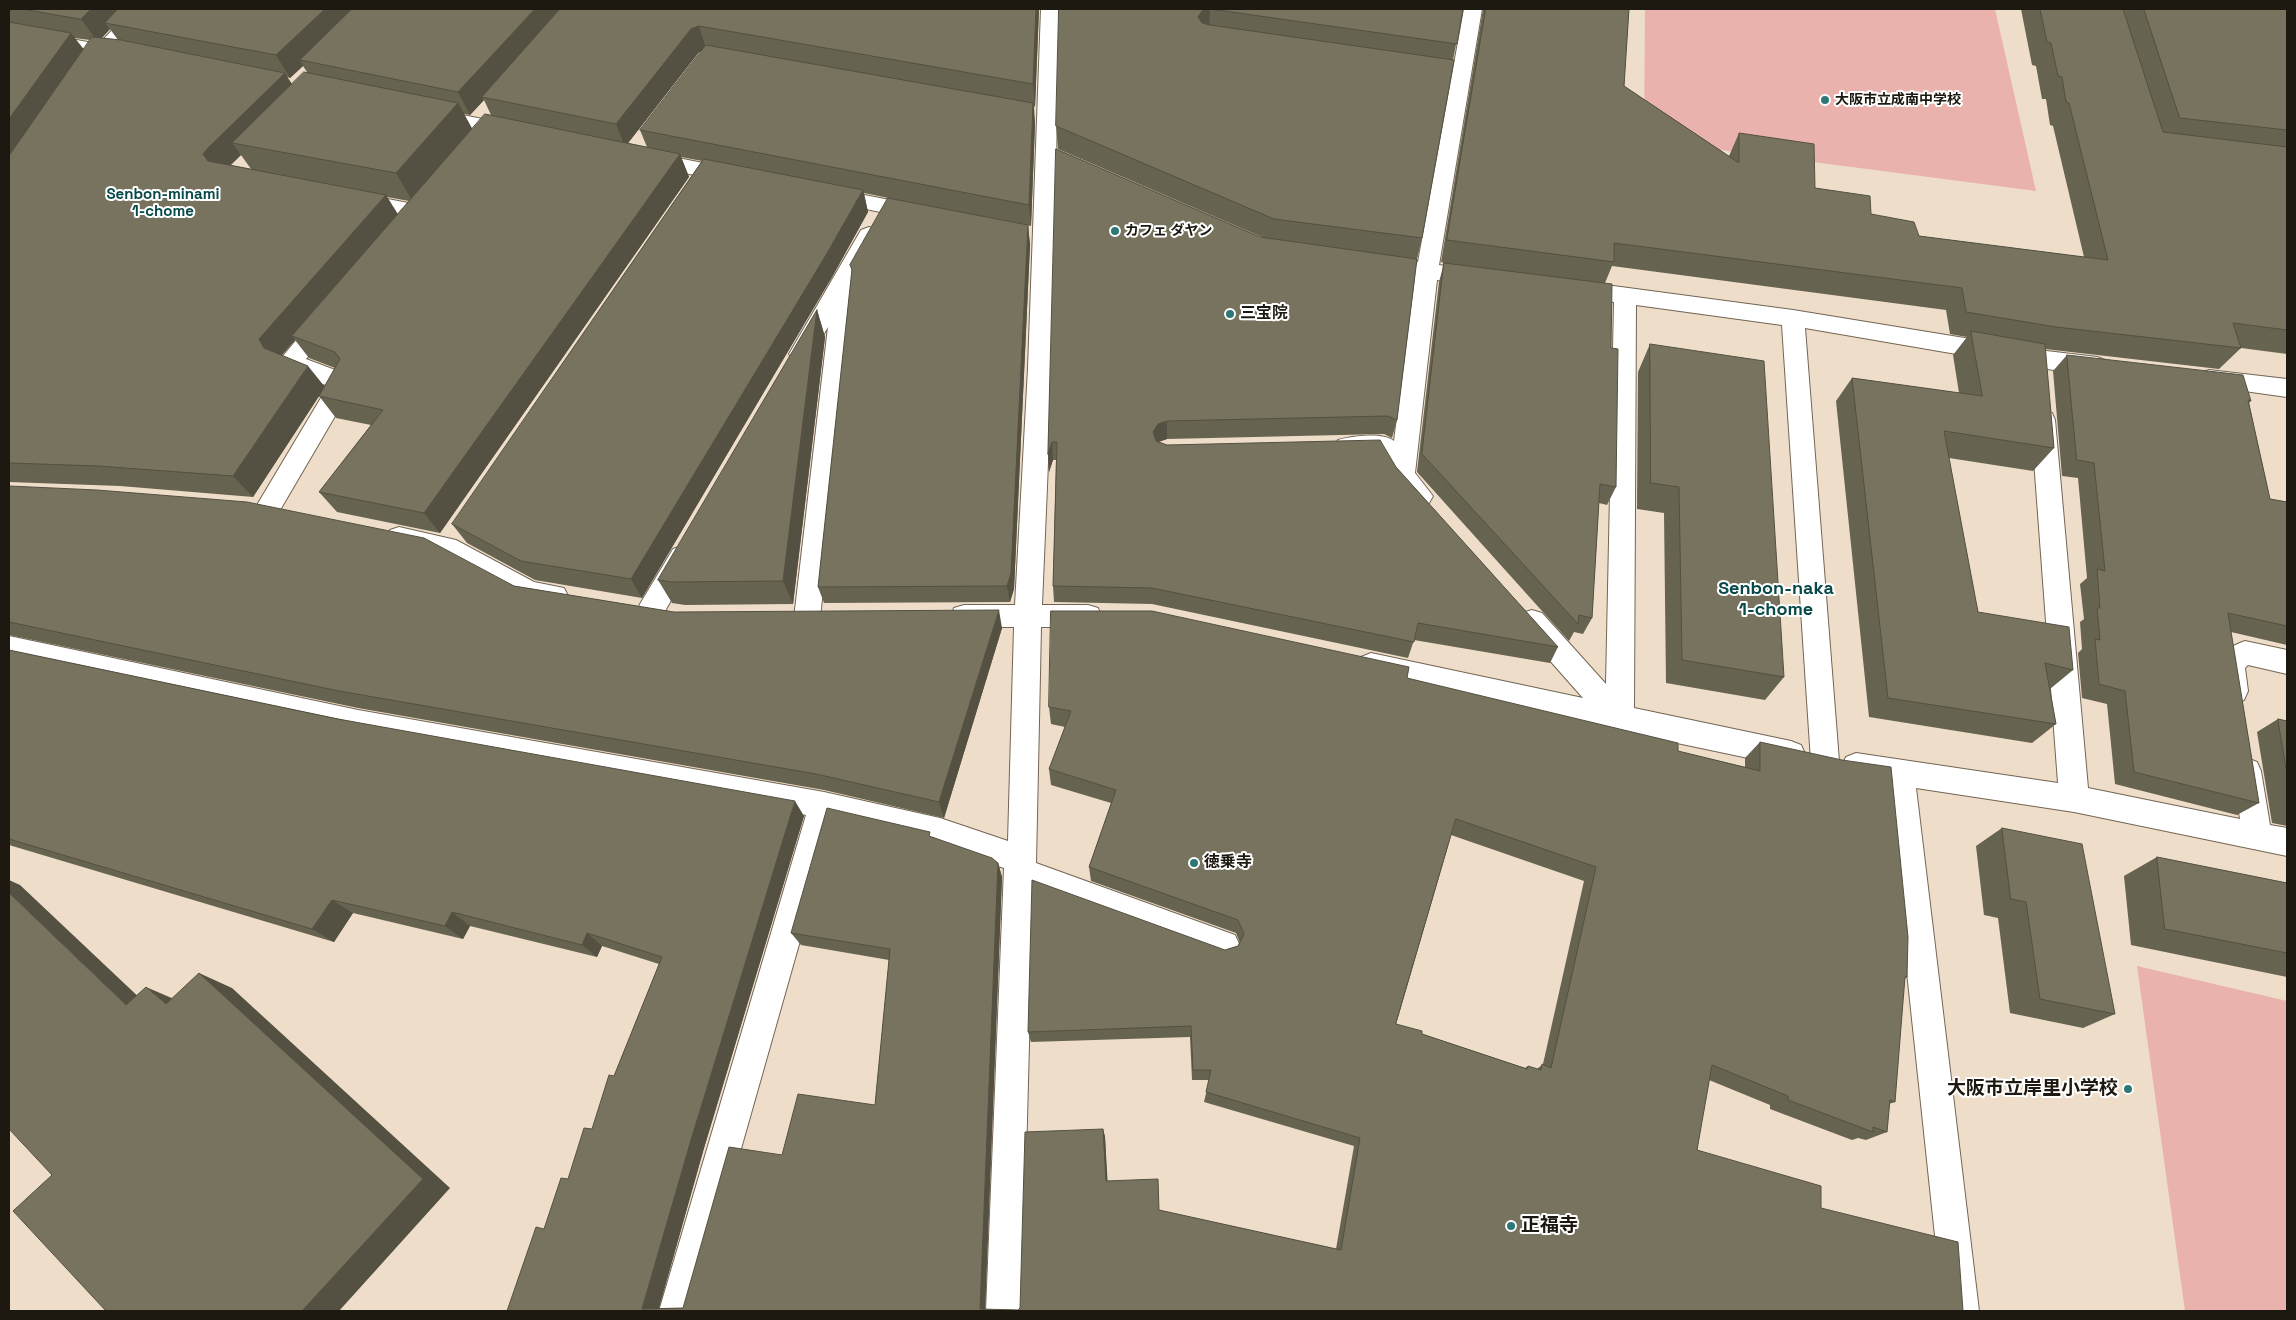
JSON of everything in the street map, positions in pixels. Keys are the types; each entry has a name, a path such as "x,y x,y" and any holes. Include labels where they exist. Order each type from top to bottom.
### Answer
{"street":[{"path":"98,59 142,9"},
{"path":"1004,1311 1028,615 1040,368 1035,236 1056,158 1038,116 1049,9"},
{"path":"1402,476 1452,75 1473,9"},
{"path":"9,34 98,59 129,54"},
{"path":"411,111 486,121 529,135"},
{"path":"473,148 486,121"},
{"path":"643,141 631,156 700,179 753,180"},
{"path":"809,192 941,217"},
{"path":"340,197 418,212"},
{"path":"790,373 885,206"},
{"path":"1362,263 1496,280"},
{"path":"807,618 845,279"},
{"path":"1556,287 1793,318 2040,379 2115,368"},
{"path":"1620,718 1625,295"},
{"path":"267,510 343,382 290,362 341,302"},
{"path":"1793,318 1825,761"},
{"path":"2192,377 2287,388"},
{"path":"2040,379 2074,799"},
{"path":"1325,447 1384,446 1402,476 1435,513"},
{"path":"237,507 267,510 295,516"},
{"path":"371,531 452,538 529,592 581,600"},
{"path":"676,617 637,610 695,535"},
{"path":"1514,601 1620,718"},
{"path":"942,616 1114,617"},
{"path":"779,618 836,617"},
{"path":"9,648 358,722 824,805 940,832 1020,866 1224,946"},
{"path":"2239,721 2230,663 2245,653 2287,662"},
{"path":"1347,659 1825,761 2074,799 2287,842"},
{"path":"2243,750 2257,836"},
{"path":"1900,772 1962,1311"},
{"path":"677,1311 824,805"}],"shaded area":[{"path":"1645,9 1995,9 2036,191 1644,140"},
{"path":"2137,966 2287,1001 2287,1311 2185,1311"}],"building":[{"path":"22,9 91,9 81,19"},
{"path":"118,9 325,9 276,55 105,23"},
{"path":"352,9 535,9 458,92 300,60"},
{"path":"560,9 1036,9 1033,84 699,26 691,29 616,124 482,97"},
{"path":"1059,9 1210,9 1202,11 1198,17 1202,23 1454,60 1422,238 1274,219 1056,126"},
{"path":"1210,9 1463,9 1457,44"},
{"path":"1486,9 1629,9 1624,86 1739,163 1739,133 1814,144 1815,188 1870,196 1871,214 1914,222 1919,236 2108,260 2069,103 2066,102 2062,77 2058,76 2051,43 2047,42 2040,9 2123,9 2163,132 2287,147 2287,330 2233,323 2241,348 2056,327 1966,312 1962,288 1614,243 1614,262 1447,240"},
{"path":"2144,9 2287,9 2287,130 2180,118"},
{"path":"9,22 71,33 9,119"},
{"path":"92,37 121,40 285,73 208,148 203,154 208,161 386,195 259,339 264,348 308,366 233,476 98,466 9,463 9,156"},
{"path":"706,45 1033,103 1029,205 640,130"},
{"path":"304,72 458,103 396,173 232,143"},
{"path":"485,114 680,154 424,513 319,492 383,410 319,396 340,359 335,352 292,336"},
{"path":"1056,149 1260,237 1417,259 1397,420 1388,416 1167,421 1158,424 1153,432 1156,441 1167,445 1380,440 1396,467 1558,647 1418,623 1414,642 1152,588 1053,586 1057,442 1052,442 1048,454"},
{"path":"704,159 863,190 826,255 631,579 521,561 452,524"},
{"path":"888,198 1028,225 1011,573 1007,586 818,587 852,269 850,265"},
{"path":"1444,263 1612,284 1611,348 1618,349 1616,487 1600,484 1592,618 1579,615 1578,624 1422,454"},
{"path":"817,310 783,581 672,582 658,580"},
{"path":"1971,331 2045,344 2054,448 1944,431 1978,612 2069,627 2073,670 2045,663 2056,724 1888,698 1852,378 1982,396"},
{"path":"1650,344 1764,361 1784,677 1682,660 1679,487 1651,483"},
{"path":"2067,355 2243,375 2251,401 2248,400 2270,499 2287,502 2287,626 2228,613 2259,803 2134,772 2125,691 2099,684 2095,639 2100,640 2097,608 2100,608 2097,569 2105,571 2094,463 2077,460"},
{"path":"9,486 97,490 247,502 424,538 514,586 674,612 999,610 939,802 816,774 339,691 9,622"},
{"path":"1051,611 1152,611 1409,667 1407,678 1678,743 1678,751 1760,771 1760,742 1842,760 1891,767 1908,937 1907,977 1905,977 1895,1102 1890,1100 1887,1132 1873,1127 1873,1132 1788,1100 1788,1096 1712,1065 1697,1150 1821,1186 1821,1208 1958,1242 1963,1311 507,1311 536,1227 544,1229 561,1178 568,1179 584,1128 592,1129 609,1075 614,1076 662,957 587,933 582,945 452,912 445,926 332,900 312,929 9,839 9,650 338,719 795,801 691,1140 642,1309 683,1308 729,1147 782,1155 798,1094 875,1105 890,949 791,933 827,808 930,832 929,836 992,858 998,863 980,1309 1018,1310 1020,1308 1025,1132 1103,1129 1106,1181 1158,1179 1159,1210 1341,1250 1360,1138 1206,1092 1211,1070 1193,1070 1191,1026 1028,1032 1032,880 1225,950 1238,946 1244,934 1238,920 1089,867 1116,790 1049,769 1071,711 1049,707","holes":["1456,819 1596,867 1551,1068 1542,1064 1541,1070 1528,1066 1527,1069 1422,1034 1422,1031 1396,1024"]},
{"path":"2278,719 2287,721 2287,774"},
{"path":"2002,828 2082,844 2115,1014 2040,999 2026,902 2011,899"},
{"path":"2157,857 2287,883 2287,953 2165,929"},
{"path":"9,893 126,1005 146,987 166,1004 199,973 423,1179 302,1311 106,1311 13,1211 52,1175 9,1129"}],"place":[{"name":"大阪市立成南中学校","path":"1825,100"},
{"name":"カフェ ダヤン","path":"1115,231"},
{"name":"三宝院","path":"1230,314"},
{"name":"徳乗寺","path":"1194,863"},
{"name":"大阪市立岸里小学校","path":"2128,1089"},
{"name":"正福寺","path":"1511,1226"}],"district":[{"name":"Senbon-minami 1-chome","path":"163,204"},
{"name":"Senbon-naka 1-chome","path":"1776,599"}]}
